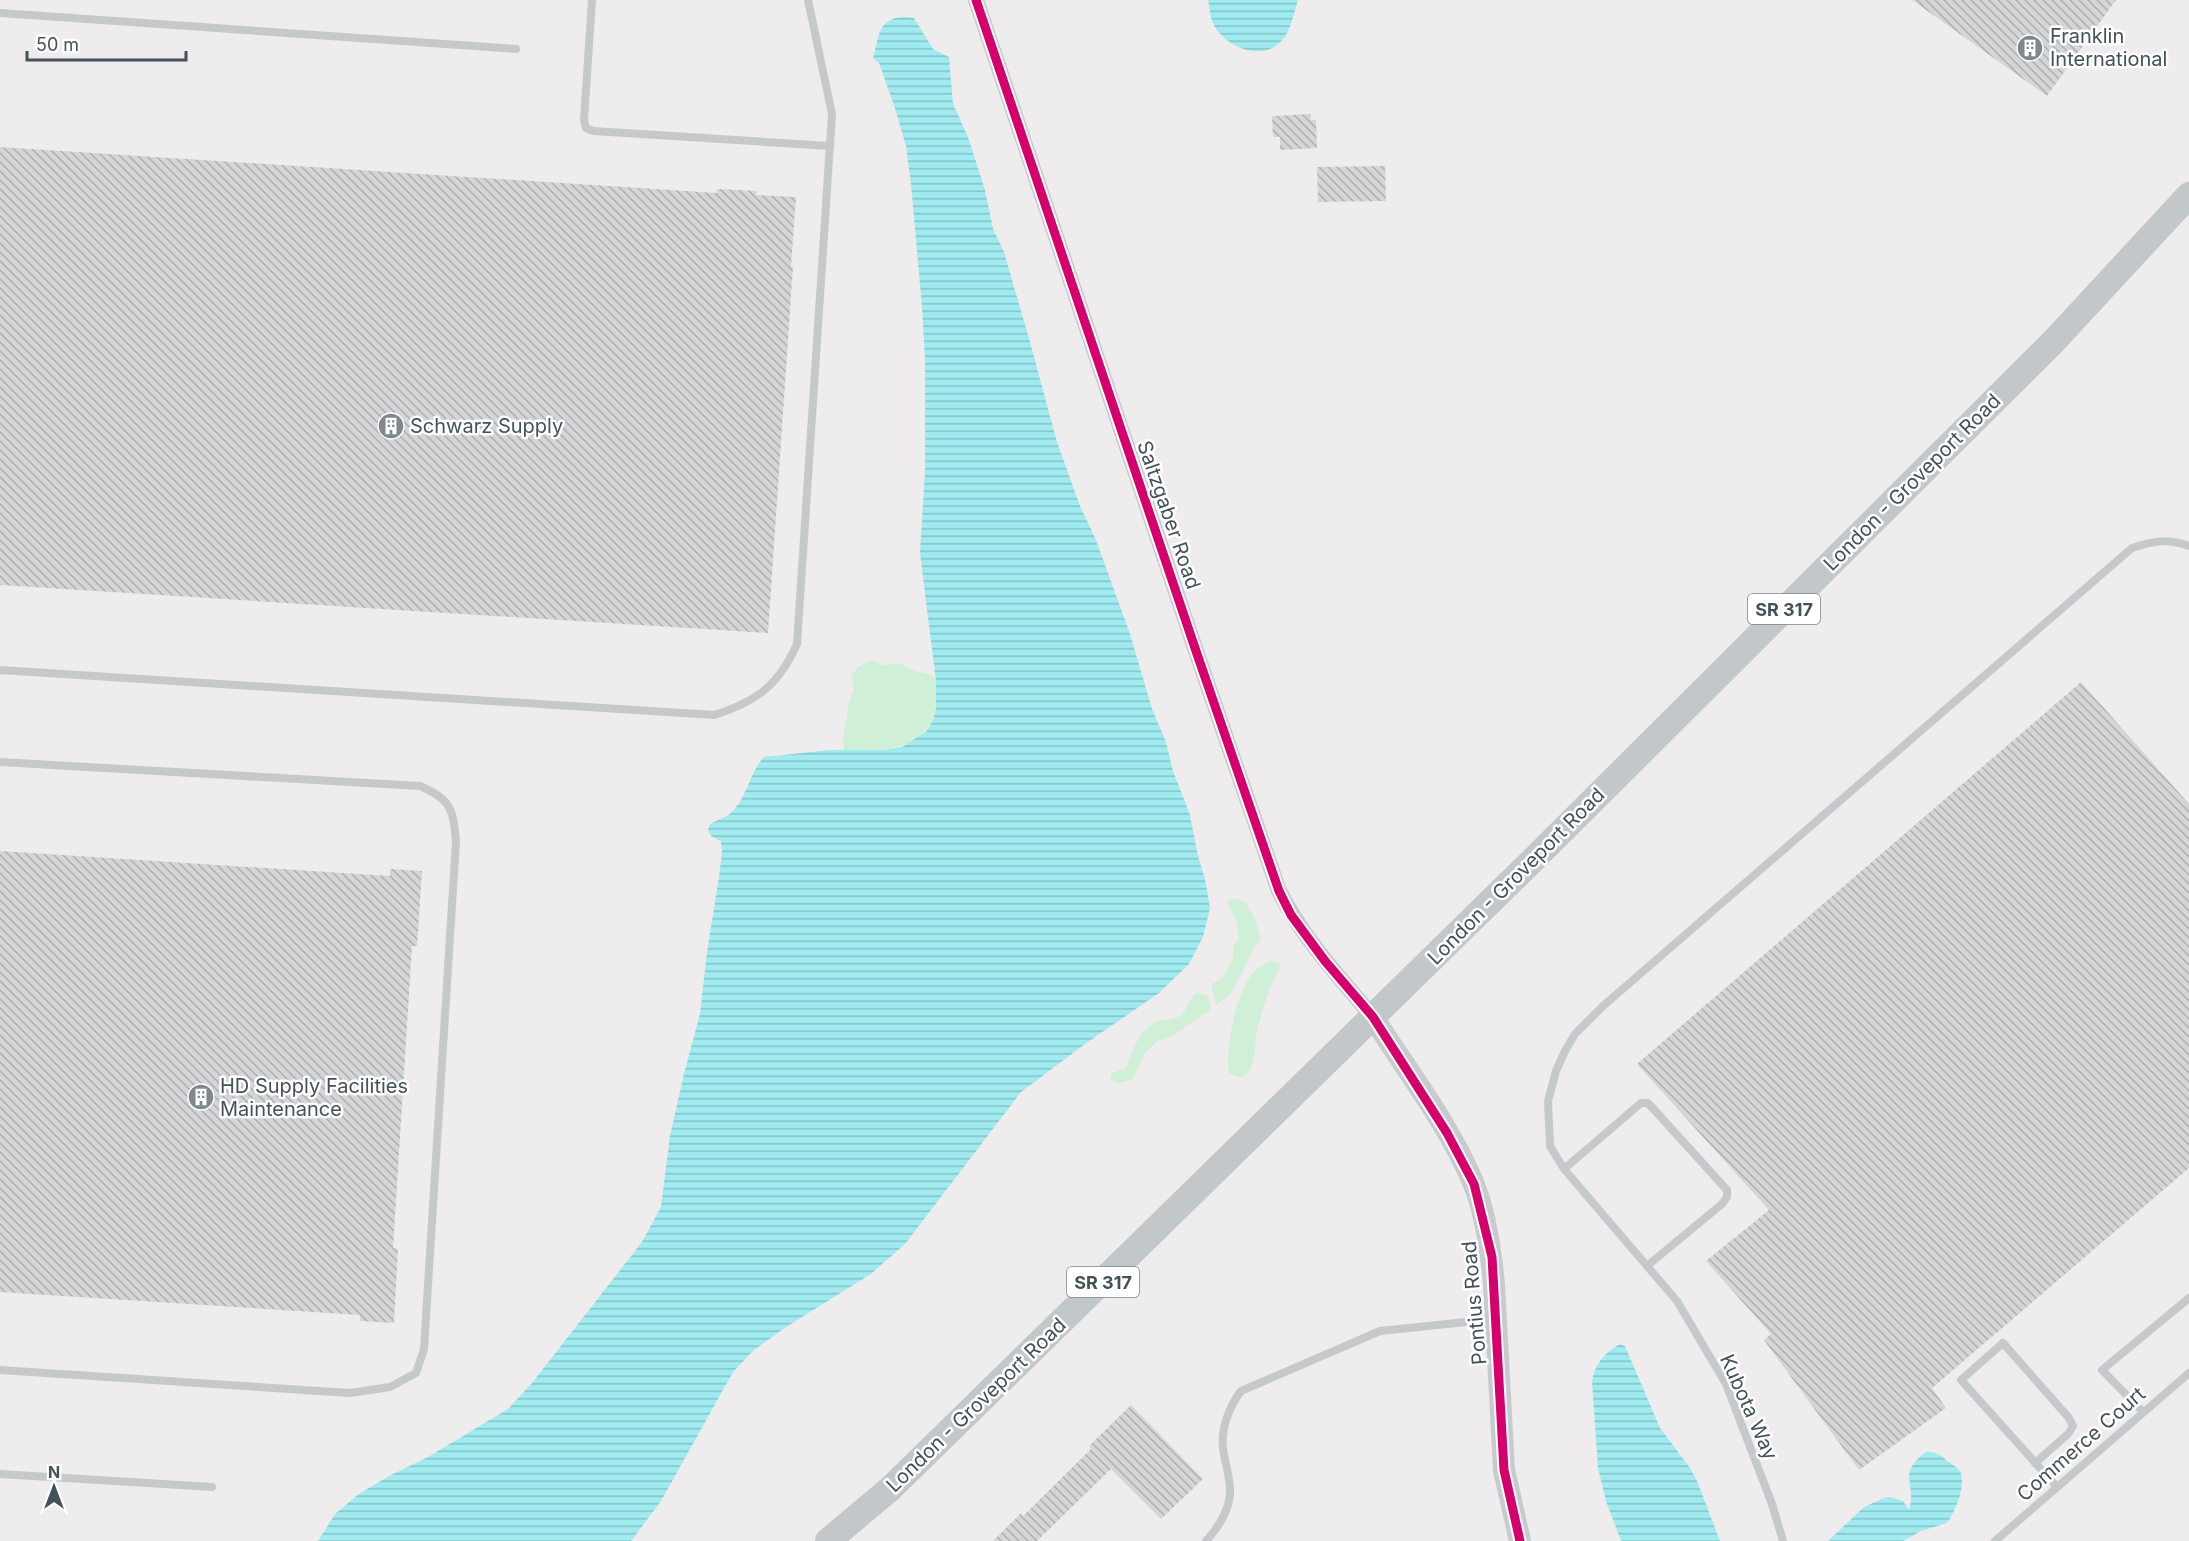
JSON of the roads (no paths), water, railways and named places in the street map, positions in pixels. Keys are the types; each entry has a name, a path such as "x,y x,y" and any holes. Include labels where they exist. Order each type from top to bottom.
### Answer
{"main road":[{"name":"London - Groveport Road","path":"828,1541 891,1488 1373,1017 2054,341 2189,195"}],"street":[{"name":"Saltzgaber Road","path":"976,0 1279,891 1291,915 1325,961 1373,1017"},
{"name":"Pontius Road","path":"1373,1017 1448,1133 1474,1184 1492,1257 1504,1470 1520,1541"}],"lane":[{"path":"592,0 584,120 586,128 593,131 830,146"},
{"path":"0,670 714,716 759,696 780,676 797,644 832,114 830,94 808,0"},
{"path":"0,14 516,49"},
{"name":"Kubota Way","path":"1782,1541 1772,1504 1726,1384 1677,1301 1564,1169 1550,1146 1548,1101 1557,1071 1575,1034 1603,1006 2132,548 2154,540 2173,540 2189,546"},
{"path":"0,762 420,786 441,795 454,815 456,841 424,1349 416,1373 390,1387 350,1393 0,1370"},
{"path":"1564,1169 1641,1103 1648,1103 1727,1190 1727,1197 1722,1204 1647,1266"},
{"path":"2143,1412 2102,1370 2189,1298"},
{"path":"1206,1541 1224,1518 1230,1496 1229,1475 1223,1447 1225,1422 1232,1402 1241,1391 1380,1332 1495,1319"},
{"path":"2035,1463 2068,1434 2073,1426 2069,1418 2003,1343 1961,1380 2035,1463 2057,1487"},
{"name":"Commerce Court","path":"1995,1541 2189,1372"},
{"path":"0,1474 212,1487"}],"water":[{"path":"1208,0 1298,0 1290,26 1283,39 1275,46 1257,51 1237,46 1221,35 1212,21"},
{"path":"914,18 933,49 949,57 953,104 968,137 985,190 993,229 1004,252 1057,442 1130,634 1152,709 1166,742 1173,771 1190,815 1210,908 1203,937 1189,964 1159,993 1021,1092 905,1244 871,1274 786,1327 754,1350 733,1372 661,1501 631,1541 318,1541 335,1514 359,1494 428,1457 508,1409 532,1383 642,1242 661,1207 670,1136 700,1014 722,852 721,841 711,836 708,830 710,824 730,814 737,806 764,757 830,750 883,750 902,747 926,732 933,720 936,708 936,681 920,553 925,472 925,359 911,184 906,146 895,108 879,63 873,58 881,29 885,24 890,20"},
{"path":"1620,1344 1625,1346 1660,1428 1697,1481 1720,1541 1621,1541 1606,1501 1598,1468 1592,1382 1601,1360"},
{"path":"1926,1452 1940,1455 1958,1469 1961,1475 1959,1497 1947,1523 1921,1531 1903,1541 1828,1541 1864,1507 1884,1498 1890,1497 1903,1501 1909,1510 1910,1473 1917,1460"}],"place":[{"name":"Franklin International","path":"2030,48"},
{"name":"Schwarz Supply","path":"391,426"},
{"name":"HD Supply Facilities Maintenance","path":"201,1097"}]}
